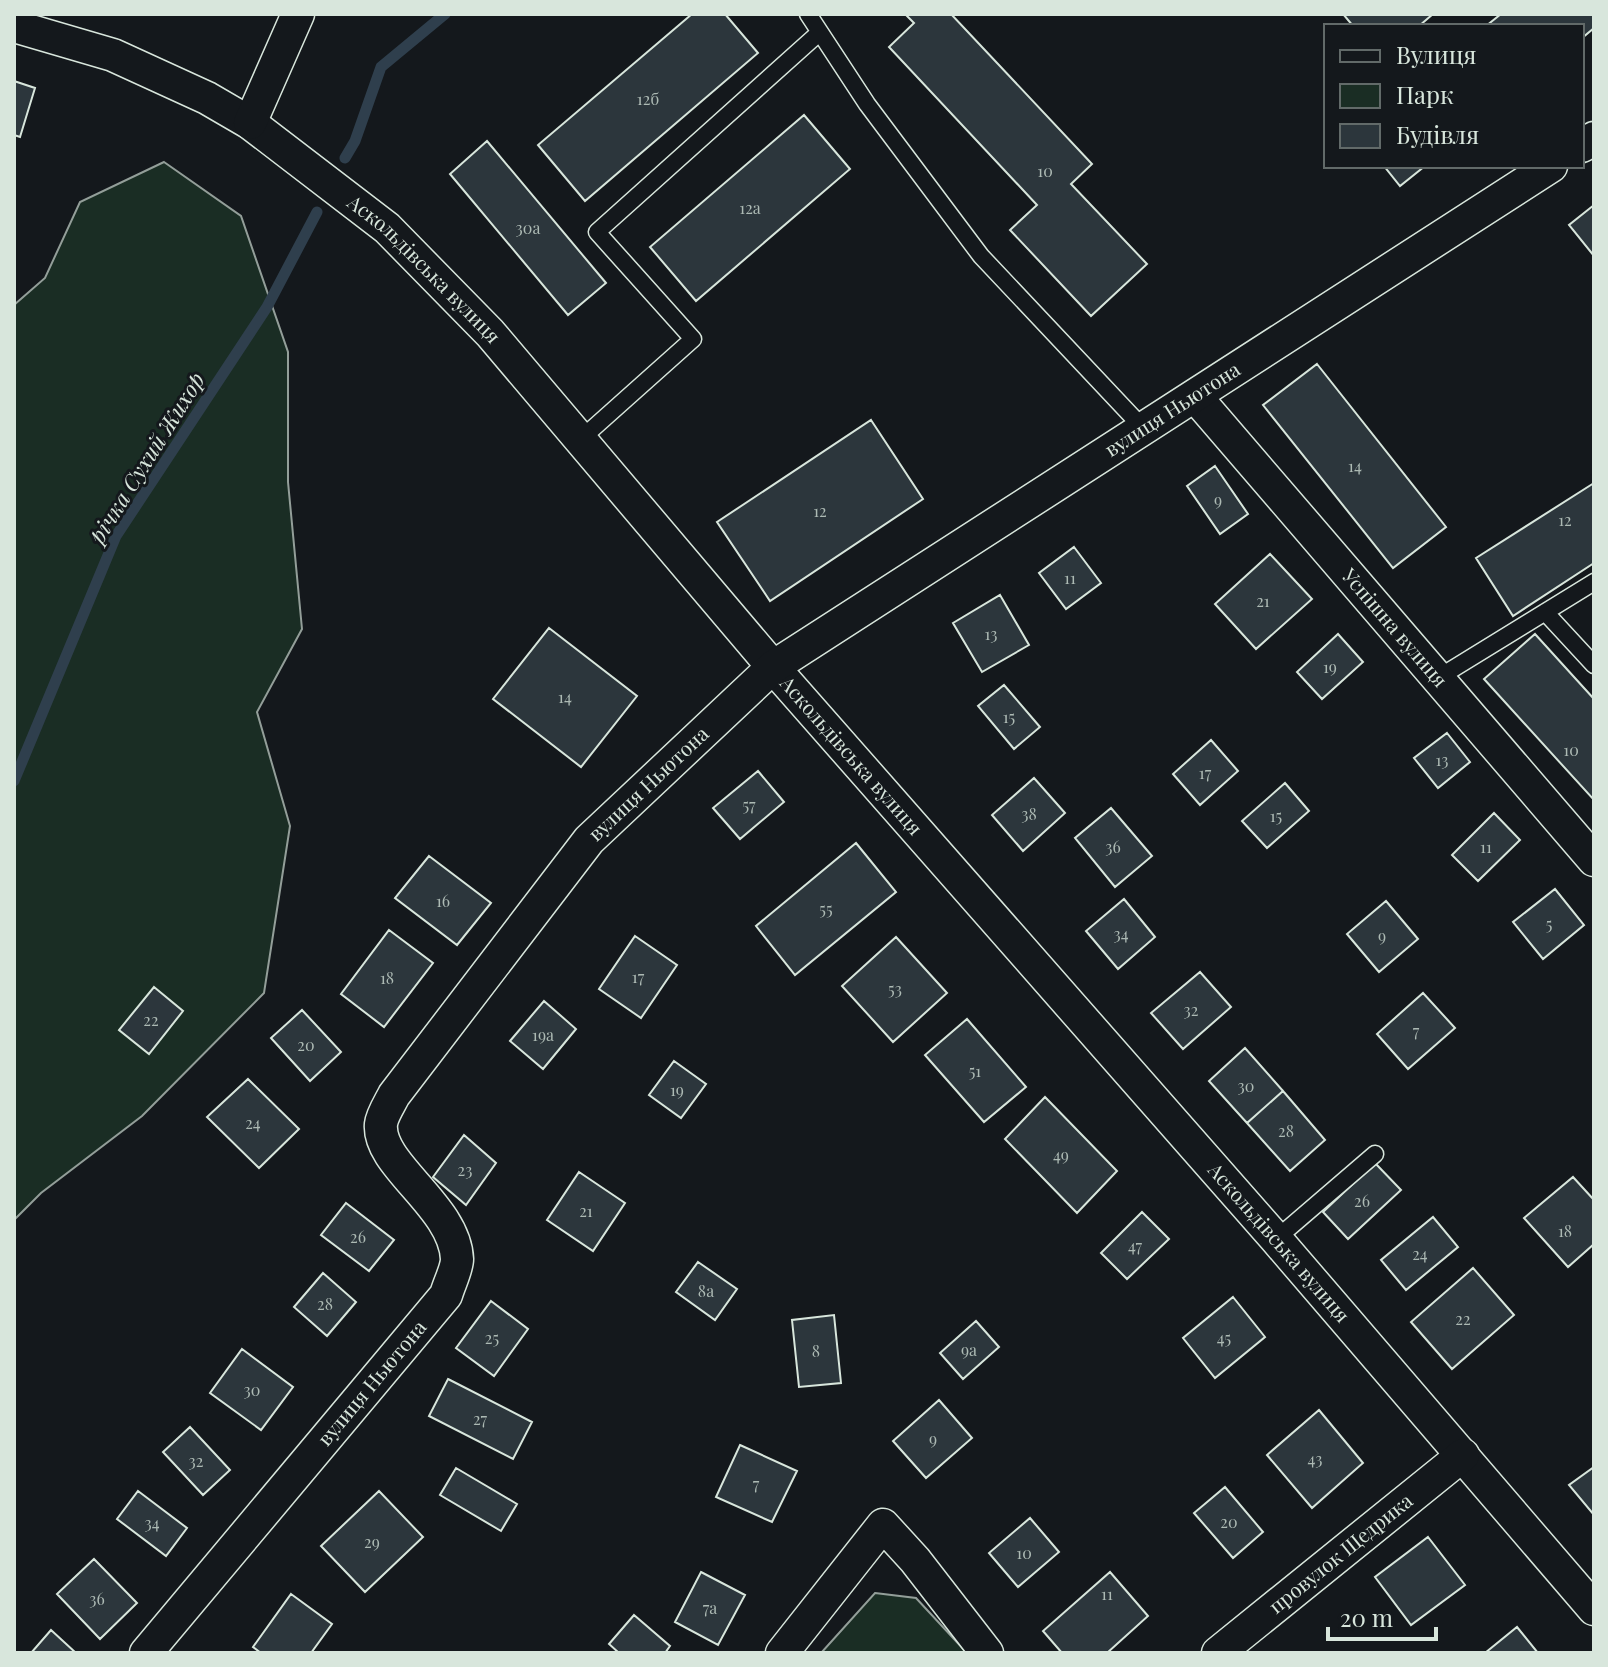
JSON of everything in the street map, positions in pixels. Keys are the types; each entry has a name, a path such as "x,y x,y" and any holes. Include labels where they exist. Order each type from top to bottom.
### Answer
{"street":[{"path":"250,123 298,14"},
{"name":"Аскольдівська вулиця","path":"14,26 113,55 207,98 250,123 387,228 490,333 773,667 1276,1239 1594,1609"},
{"name":"вулиця Ньютона","path":"146,1653 446,1295 457,1260 449,1230 428,1198 404,1173 386,1147 381,1124 394,1095 589,840 773,667 1548,168"},
{"name":"Успішна вулиця","path":"1195,396 1594,860"},
{"name":"провулок Щедрика","path":"1218,1653 1463,1455"},
{"path":"782,1653 883,1525 915,1560 987,1653"}],"lane":[{"path":"808,14 867,104 981,256 1144,429"},
{"path":"581,439 693,339 597,232 820,32"},
{"path":"1438,678 1594,582"},
{"path":"1545,612 1594,665"},
{"path":"1276,1239 1375,1154"}],"green space":[{"path":"164,162 241,216 288,352 288,482 302,629 257,712 290,826 264,993 142,1116 41,1193 14,1220 14,305 45,278 80,202"},
{"path":"875,1593 916,1598 967,1653 821,1653"}],"building":[{"path":"692,14 725,14 758,53 585,201 538,145"},
{"path":"905,14 951,14 1092,164 1071,184 1147,264 1091,316 1010,230 1037,205 889,47 914,23"},
{"path":"1343,14 1433,14 1421,24 1351,24"},
{"path":"1501,14 1594,14 1594,28 1584,36 1584,24 1488,24"},
{"path":"14,81 35,88 20,137 14,135"},
{"path":"804,115 850,169 696,301 650,247"},
{"path":"487,141 606,283 568,315 450,174"},
{"path":"1386,168 1422,168 1400,186"},
{"path":"1594,205 1594,256 1569,225"},
{"path":"1317,364 1446,527 1393,568 1263,405"},
{"path":"871,420 923,499 770,601 717,522"},
{"path":"1215,466 1248,514 1220,534 1187,486"},
{"path":"1594,483 1594,563 1513,616 1476,558"},
{"path":"1074,547 1101,583 1066,609 1039,573"},
{"path":"1270,554 1312,599 1256,649 1215,604"},
{"path":"1000,595 1029,645 982,672 953,623"},
{"path":"549,628 637,696 581,767 493,699"},
{"path":"1338,634 1363,662 1322,699 1297,672"},
{"path":"1535,634 1594,699 1594,800 1484,679"},
{"path":"1004,685 1040,727 1014,749 978,706"},
{"path":"1447,733 1470,762 1438,788 1414,758"},
{"path":"1211,740 1238,771 1200,805 1173,774"},
{"path":"758,771 784,802 740,839 713,808"},
{"path":"1034,778 1065,813 1023,851 992,815"},
{"path":"1285,783 1309,811 1267,848 1242,821"},
{"path":"1111,808 1152,856 1115,887 1075,838"},
{"path":"1494,813 1520,840 1478,881 1452,855"},
{"path":"856,843 896,892 795,975 756,926"},
{"path":"429,856 491,903 457,945 395,898"},
{"path":"1555,889 1584,925 1543,959 1513,922"},
{"path":"1124,899 1155,937 1118,969 1086,931"},
{"path":"1386,901 1418,939 1379,972 1347,934"},
{"path":"389,930 433,963 384,1027 341,994"},
{"path":"635,936 677,965 641,1018 599,989"},
{"path":"896,937 947,993 893,1042 842,986"},
{"path":"1200,972 1231,1007 1183,1049 1151,1013"},
{"path":"154,987 183,1011 149,1054 119,1030"},
{"path":"1423,993 1455,1028 1408,1069 1377,1034"},
{"path":"544,1001 576,1029 543,1069 510,1041"},
{"path":"302,1010 341,1052 310,1081 271,1038"},
{"path":"967,1019 1026,1087 984,1122 925,1055"},
{"path":"1245,1048 1283,1091 1247,1123 1209,1081"},
{"path":"674,1061 706,1084 681,1118 649,1095"},
{"path":"248,1079 299,1129 259,1168 207,1117"},
{"path":"1283,1091 1325,1140 1290,1171 1247,1123"},
{"path":"1045,1097 1117,1171 1077,1213 1005,1139"},
{"path":"464,1135 496,1163 466,1205 433,1177"},
{"path":"1375,1163 1401,1190 1348,1239 1323,1212"},
{"path":"579,1172 625,1203 593,1251 547,1220"},
{"path":"1573,1177 1594,1200 1594,1244 1568,1267 1524,1218"},
{"path":"346,1203 394,1240 369,1271 321,1235"},
{"path":"1142,1212 1169,1239 1127,1279 1101,1253"},
{"path":"1433,1217 1458,1247 1406,1290 1381,1260"},
{"path":"698,1262 737,1289 715,1320 676,1292"},
{"path":"1473,1268 1514,1315 1452,1369 1411,1322"},
{"path":"323,1273 356,1302 327,1336 294,1307"},
{"path":"1233,1297 1265,1337 1215,1378 1183,1338"},
{"path":"491,1301 528,1329 494,1376 456,1348"},
{"path":"834,1315 841,1383 799,1387 792,1320"},
{"path":"976,1321 999,1347 963,1379 940,1353"},
{"path":"242,1349 293,1387 261,1430 210,1393"},
{"path":"448,1379 532,1422 513,1459 429,1416"},
{"path":"939,1400 972,1438 926,1478 893,1441"},
{"path":"1319,1410 1363,1463 1312,1508 1267,1455"},
{"path":"190,1427 230,1470 203,1495 163,1452"},
{"path":"740,1445 797,1471 772,1522 716,1497"},
{"path":"1594,1467 1594,1515 1569,1485"},
{"path":"456,1468 517,1504 501,1531 440,1495"},
{"path":"1225,1487 1263,1532 1233,1558 1194,1513"},
{"path":"138,1491 187,1528 166,1556 117,1519"},
{"path":"379,1491 423,1537 365,1592 321,1546"},
{"path":"1030,1518 1059,1552 1018,1587 989,1553"},
{"path":"1428,1537 1465,1585 1411,1625 1375,1577"},
{"path":"94,1559 137,1603 100,1639 57,1594"},
{"path":"701,1572 745,1595 718,1645 675,1622"},
{"path":"1110,1572 1148,1616 1107,1653 1062,1653 1043,1631"},
{"path":"291,1594 332,1624 311,1653 261,1653 253,1647"},
{"path":"634,1615 670,1646 665,1653 619,1653 609,1644"},
{"path":"1517,1627 1538,1653 1485,1653"},
{"path":"51,1630 76,1653 31,1653"}],"waterway":[{"name":"річка Сухий Жихор","path":"345,158 355,141 381,67 445,14"},
{"name":"річка Сухий Жихор","path":"14,781 116,536 267,307 317,212"}]}
